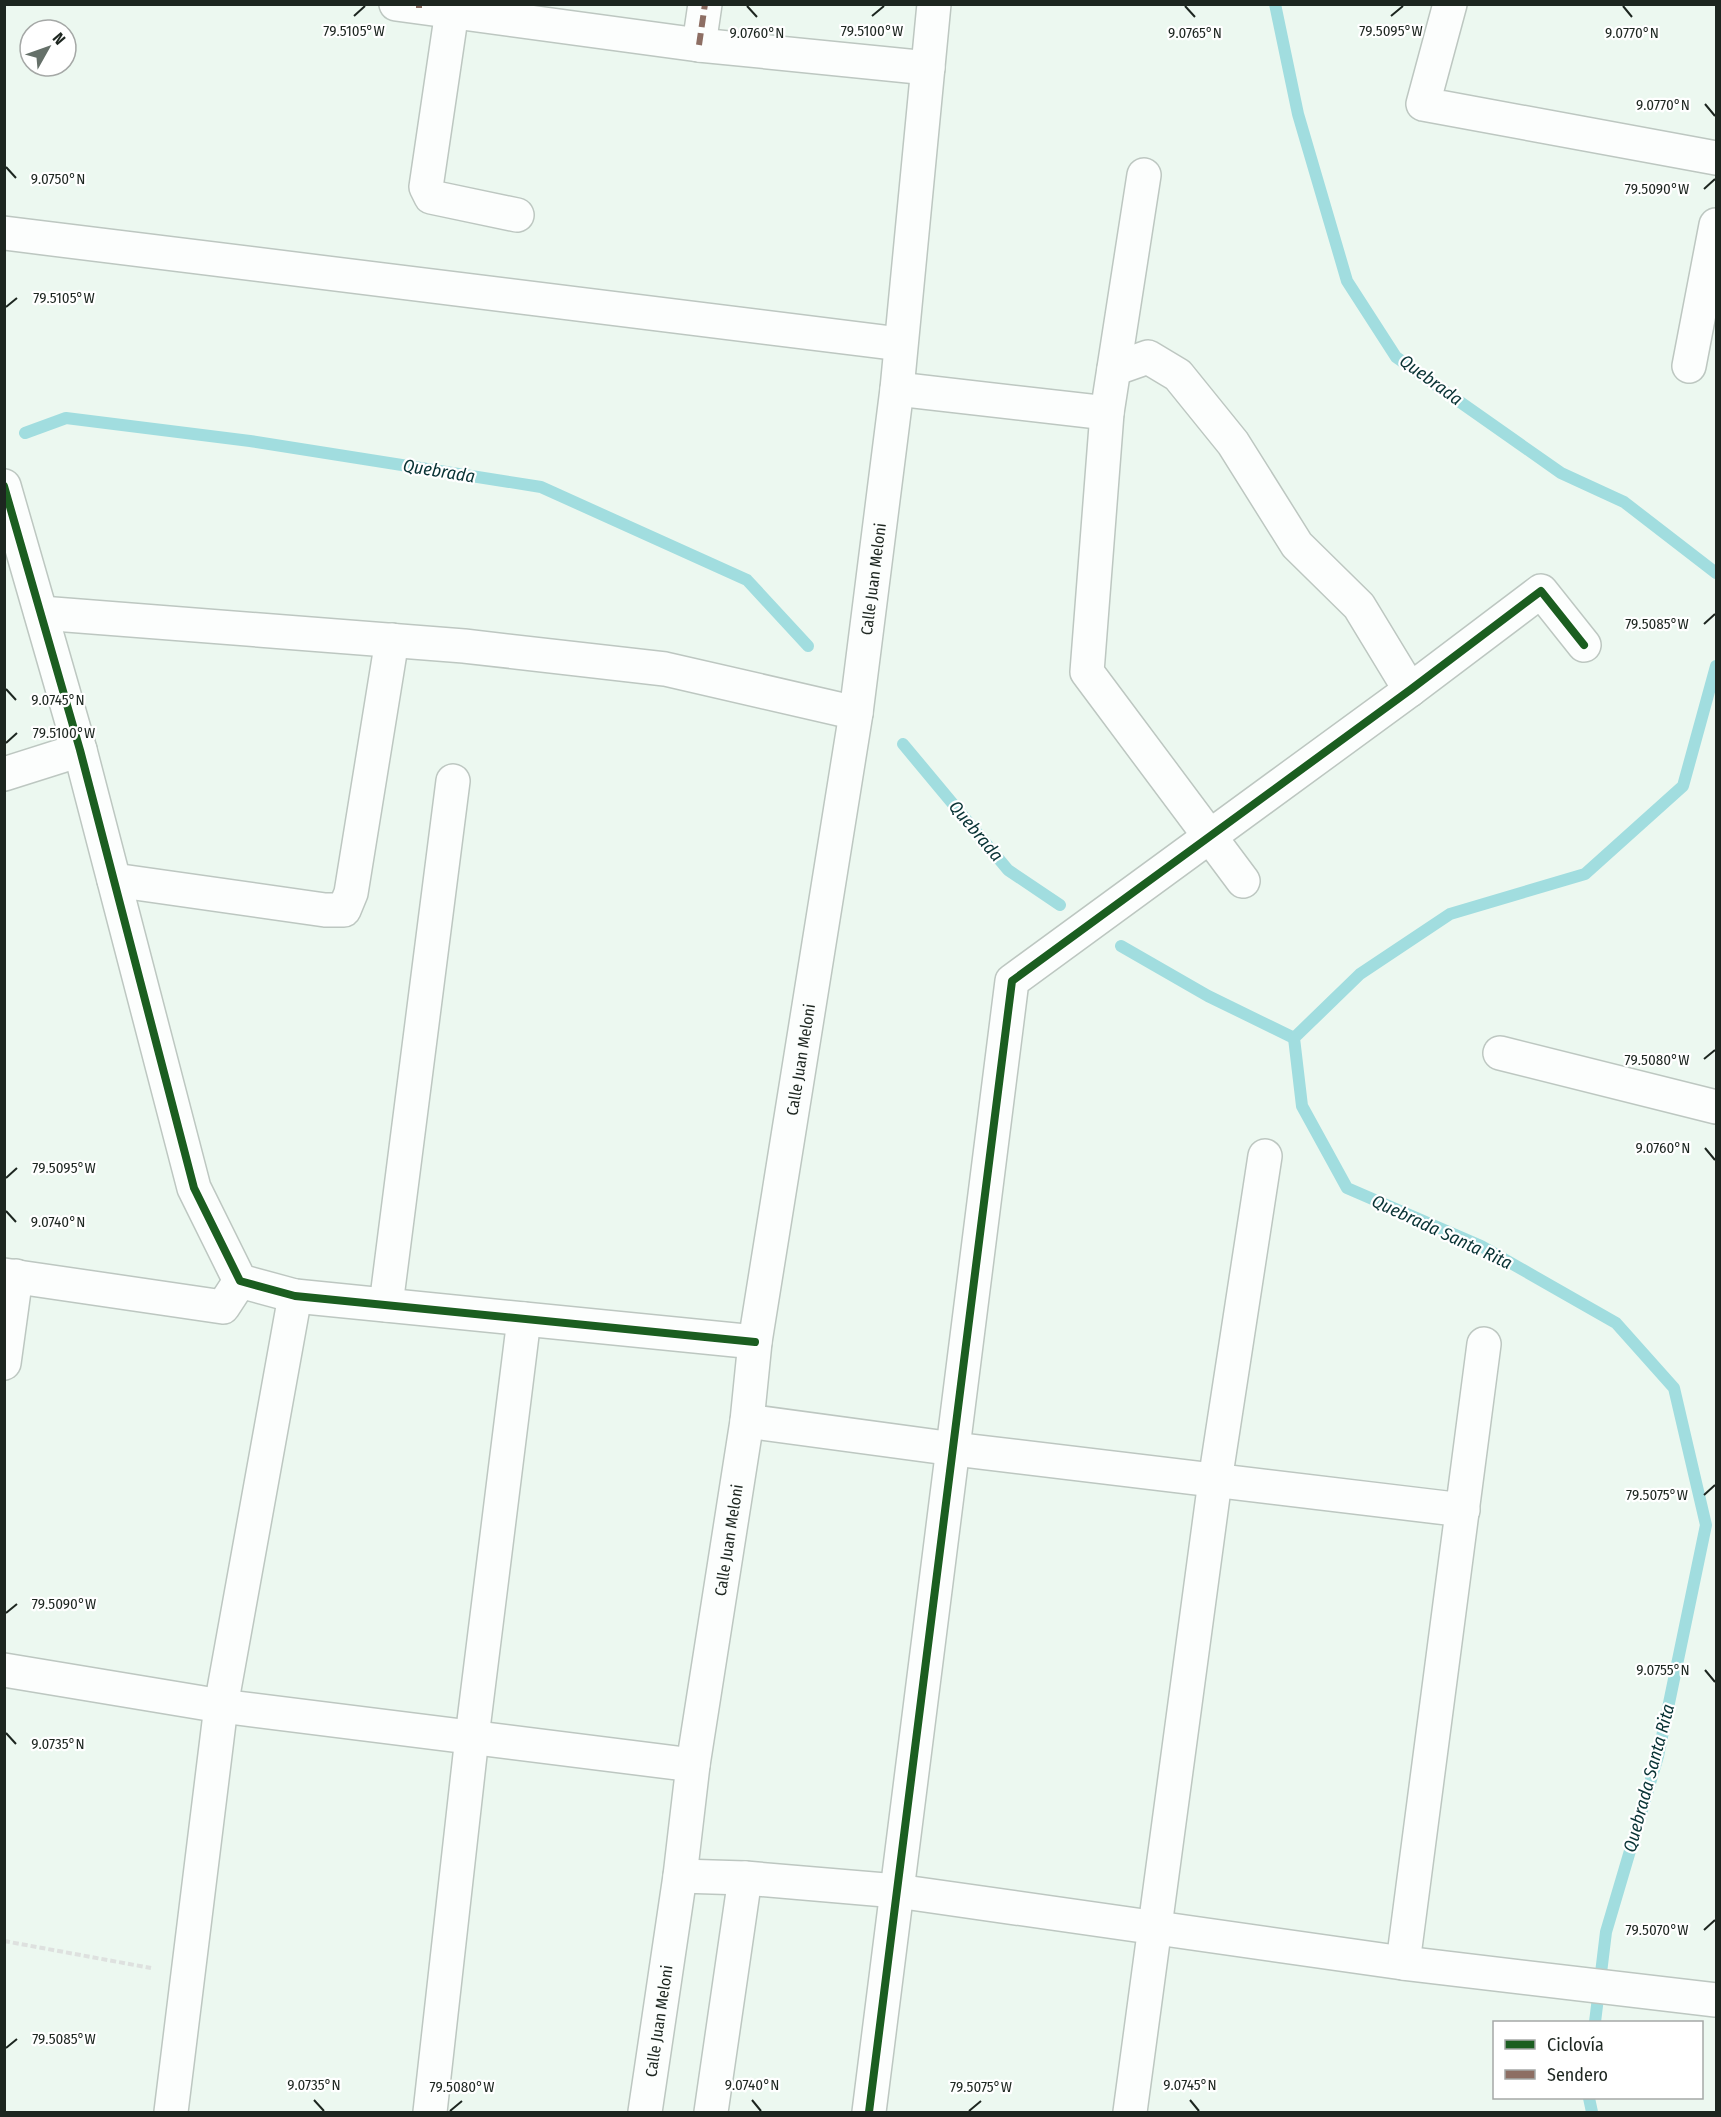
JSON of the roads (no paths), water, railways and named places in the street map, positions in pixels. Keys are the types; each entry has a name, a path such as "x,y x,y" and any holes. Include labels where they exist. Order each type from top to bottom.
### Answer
{"street":[{"path":"699,45 705,4"},
{"name":"Calle Juan Meloni","path":"645,2112 680,1876 693,1765 747,1421 755,1341 856,713 897,389 934,4"},
{"path":"1450,4 1423,104 1716,158"},
{"path":"412,6 699,45 928,68"},
{"path":"452,11 426,187 431,197 517,215"},
{"path":"1144,175 1107,413 1087,672 1243,881"},
{"path":"1689,366 1716,225"},
{"path":"4,233 900,344"},
{"path":"1114,369 1148,357 1178,375 1233,443 1298,545 1359,606 1410,690"},
{"path":"897,389 1107,413"},
{"path":"4,486 80,750 194,1188 240,1281 295,1296 755,1341"},
{"path":"869,2112 1012,981 1410,690 1541,591 1584,645"},
{"path":"41,613 464,646 664,669 856,713"},
{"path":"114,880 326,910 344,910 351,893 392,640"},
{"path":"4,774 80,750"},
{"path":"386,1305 453,780"},
{"path":"1500,1053 1716,1107"},
{"path":"1130,2112 1215,1480 1265,1156"},
{"path":"4,1363 10,1275 223,1307 240,1281"},
{"path":"171,2112 221,1706 295,1296"},
{"path":"430,2112 472,1737 524,1319"},
{"path":"1403,1963 1484,1344"},
{"path":"747,1421 954,1449 1463,1510"},
{"path":"4,1670 221,1706 693,1765"},
{"path":"680,1876 745,1878 897,1891 1403,1963 1716,2000"},
{"path":"711,2112 745,1878"}],"waterway":[{"name":"Quebrada","path":"1275,4 1298,114 1347,281 1396,357 1561,473 1624,502 1716,573"},
{"name":"Quebrada","path":"25,433 66,418 250,441 541,487 747,580 808,646"},
{"name":"Quebrada Santa Rita","path":"1595,2021 1606,1932 1658,1756 1706,1525 1674,1388 1616,1323 1481,1246 1347,1188 1302,1106 1294,1038 1360,974 1450,914 1585,874 1683,786 1716,666"},
{"name":"Quebrada","path":"903,744 1008,870 1060,905"},
{"name":"Quebrada","path":"1121,946 1208,996 1294,1038"},
{"name":"Quebrada Santa Rita","path":"1589,2099 1592,2112"}]}
